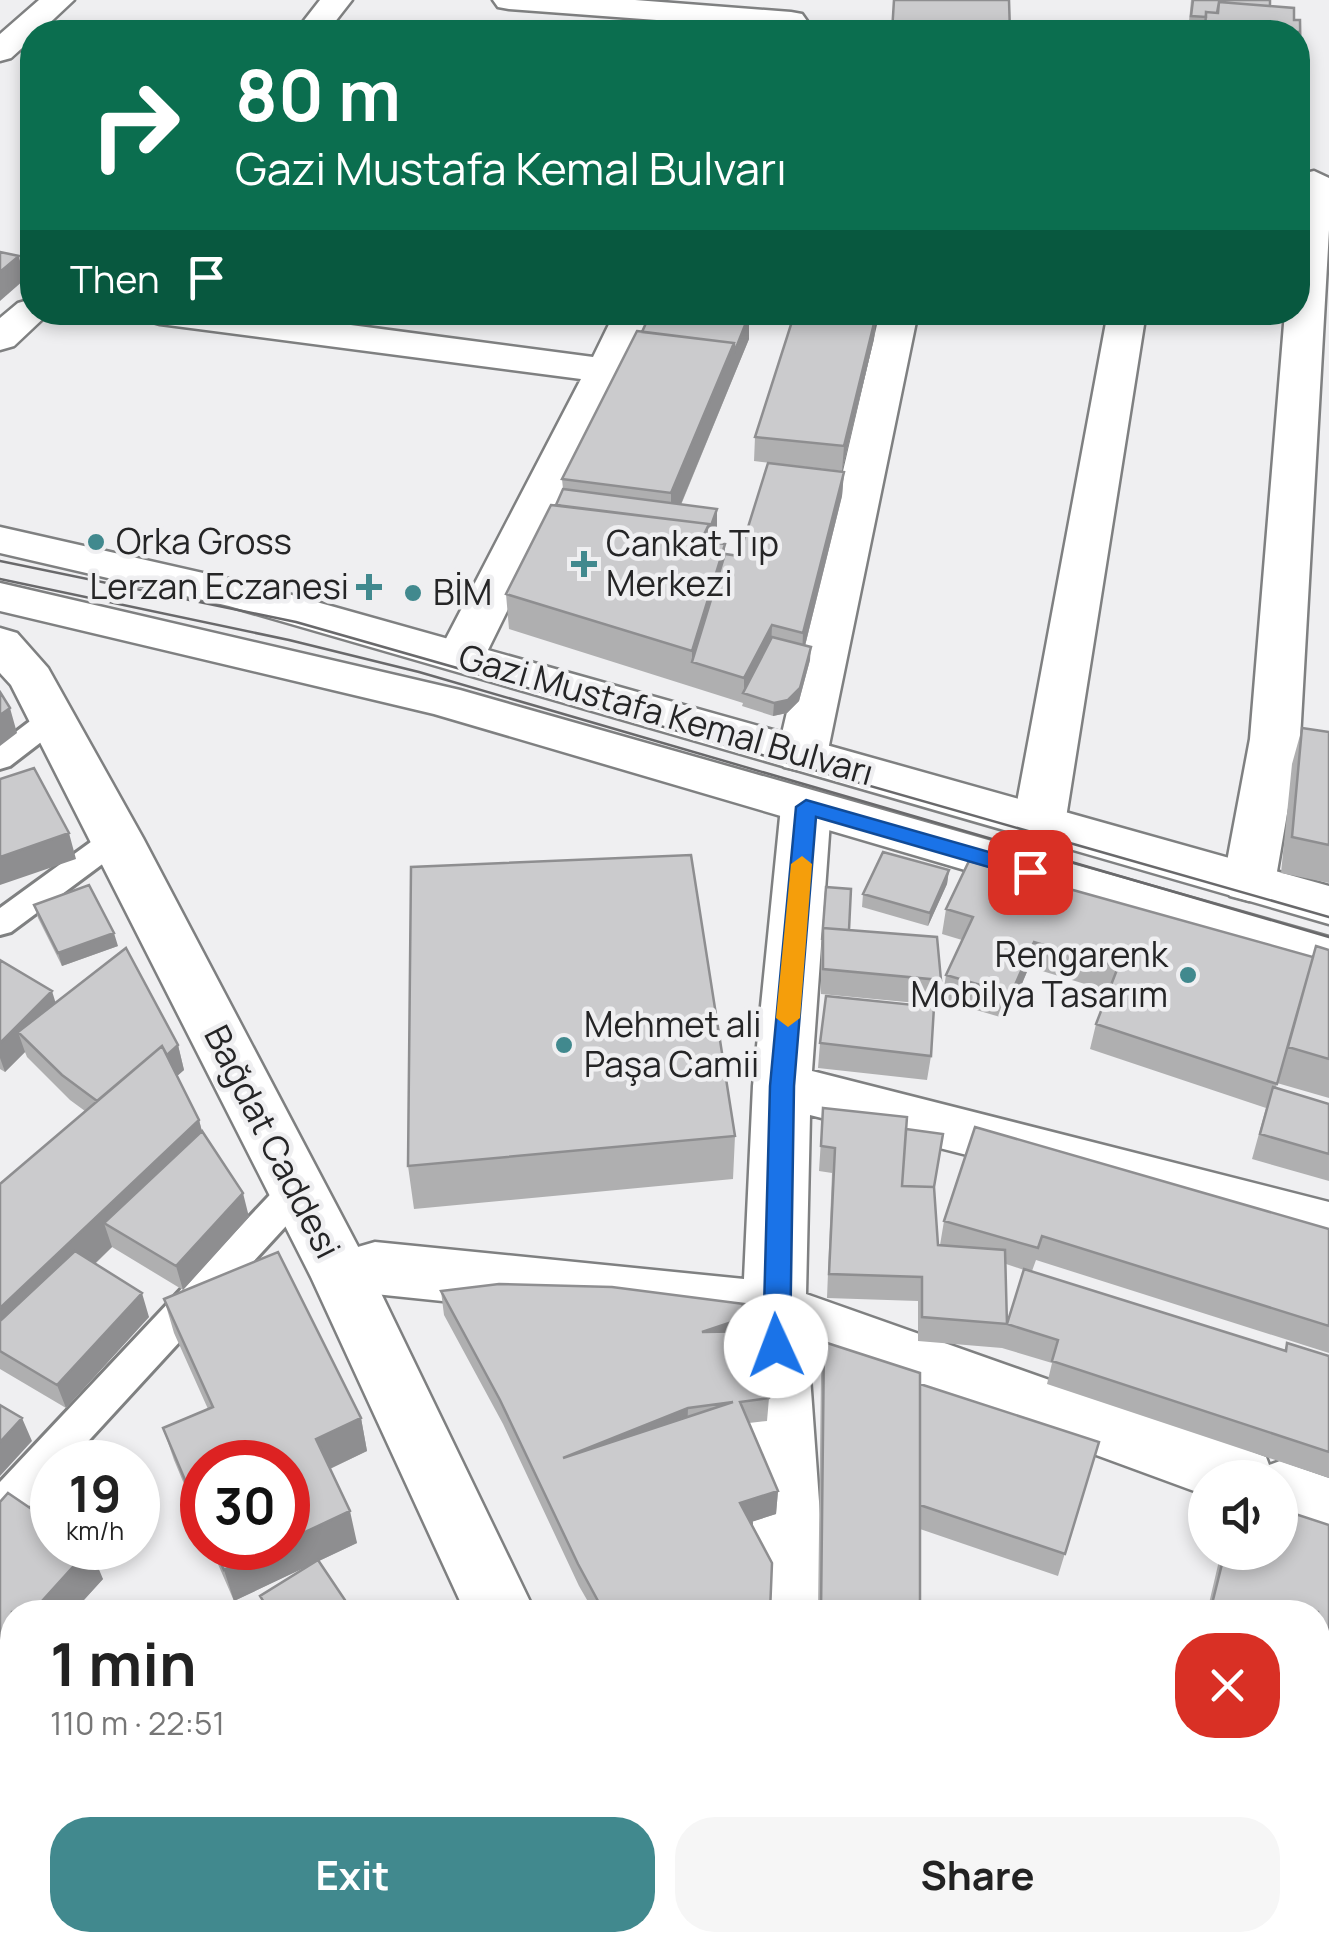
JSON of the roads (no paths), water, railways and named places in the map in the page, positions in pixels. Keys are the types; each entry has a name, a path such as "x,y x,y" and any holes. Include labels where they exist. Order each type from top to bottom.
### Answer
{"street":[{"path":"35,20 58,0"},
{"path":"320,20 336,0"},
{"path":"509,0 791,18"},
{"path":"0,51 20,33"},
{"path":"1310,289 1314,182"},
{"path":"0,338 20,321"},
{"path":"259,325 603,370"},
{"path":"461,656 627,325"},
{"path":"791,1600 774,1308 787,866 896,325"},
{"path":"1039,824 1112,325"},
{"path":"1248,883 1293,742 1309,325"},
{"name":"Gazi Mustafa Kemal Bulvarı","path":"0,540 240,595 461,656 804,781 1329,958"},
{"path":"28,680 62,610 78,558"},
{"name":"Gazi Mustafa Kemal Bulvarı","path":"0,597 804,781 1039,824 1329,906"},
{"name":"Bağdat Caddesi","path":"28,680 117,838 342,1276 494,1600"},
{"path":"782,1086 1159,1180 1329,1227"},
{"path":"342,1276 375,1268 774,1308 1192,1460"},
{"path":"1298,1498 1329,1509"}],"lane":[{"path":"0,759 28,680"},
{"path":"0,924 117,838"},
{"path":"0,1510 296,1191"}],"tram line":[{"path":"0,561 296,622 1329,917"},
{"path":"0,579 289,640 419,672 1329,937"}],"place":[{"name":"Orka Gross","path":"96,542"},
{"name":"Cankat Tıp Merkezi","path":"584,564"},
{"name":"Lerzan Eczanesi","path":"369,587"},
{"name":"BİM","path":"413,593"},
{"name":"Rengarenk Mobilya Tasarım","path":"1188,975"},
{"name":"Mehmet ali Paşa Camii","path":"564,1045"}]}
